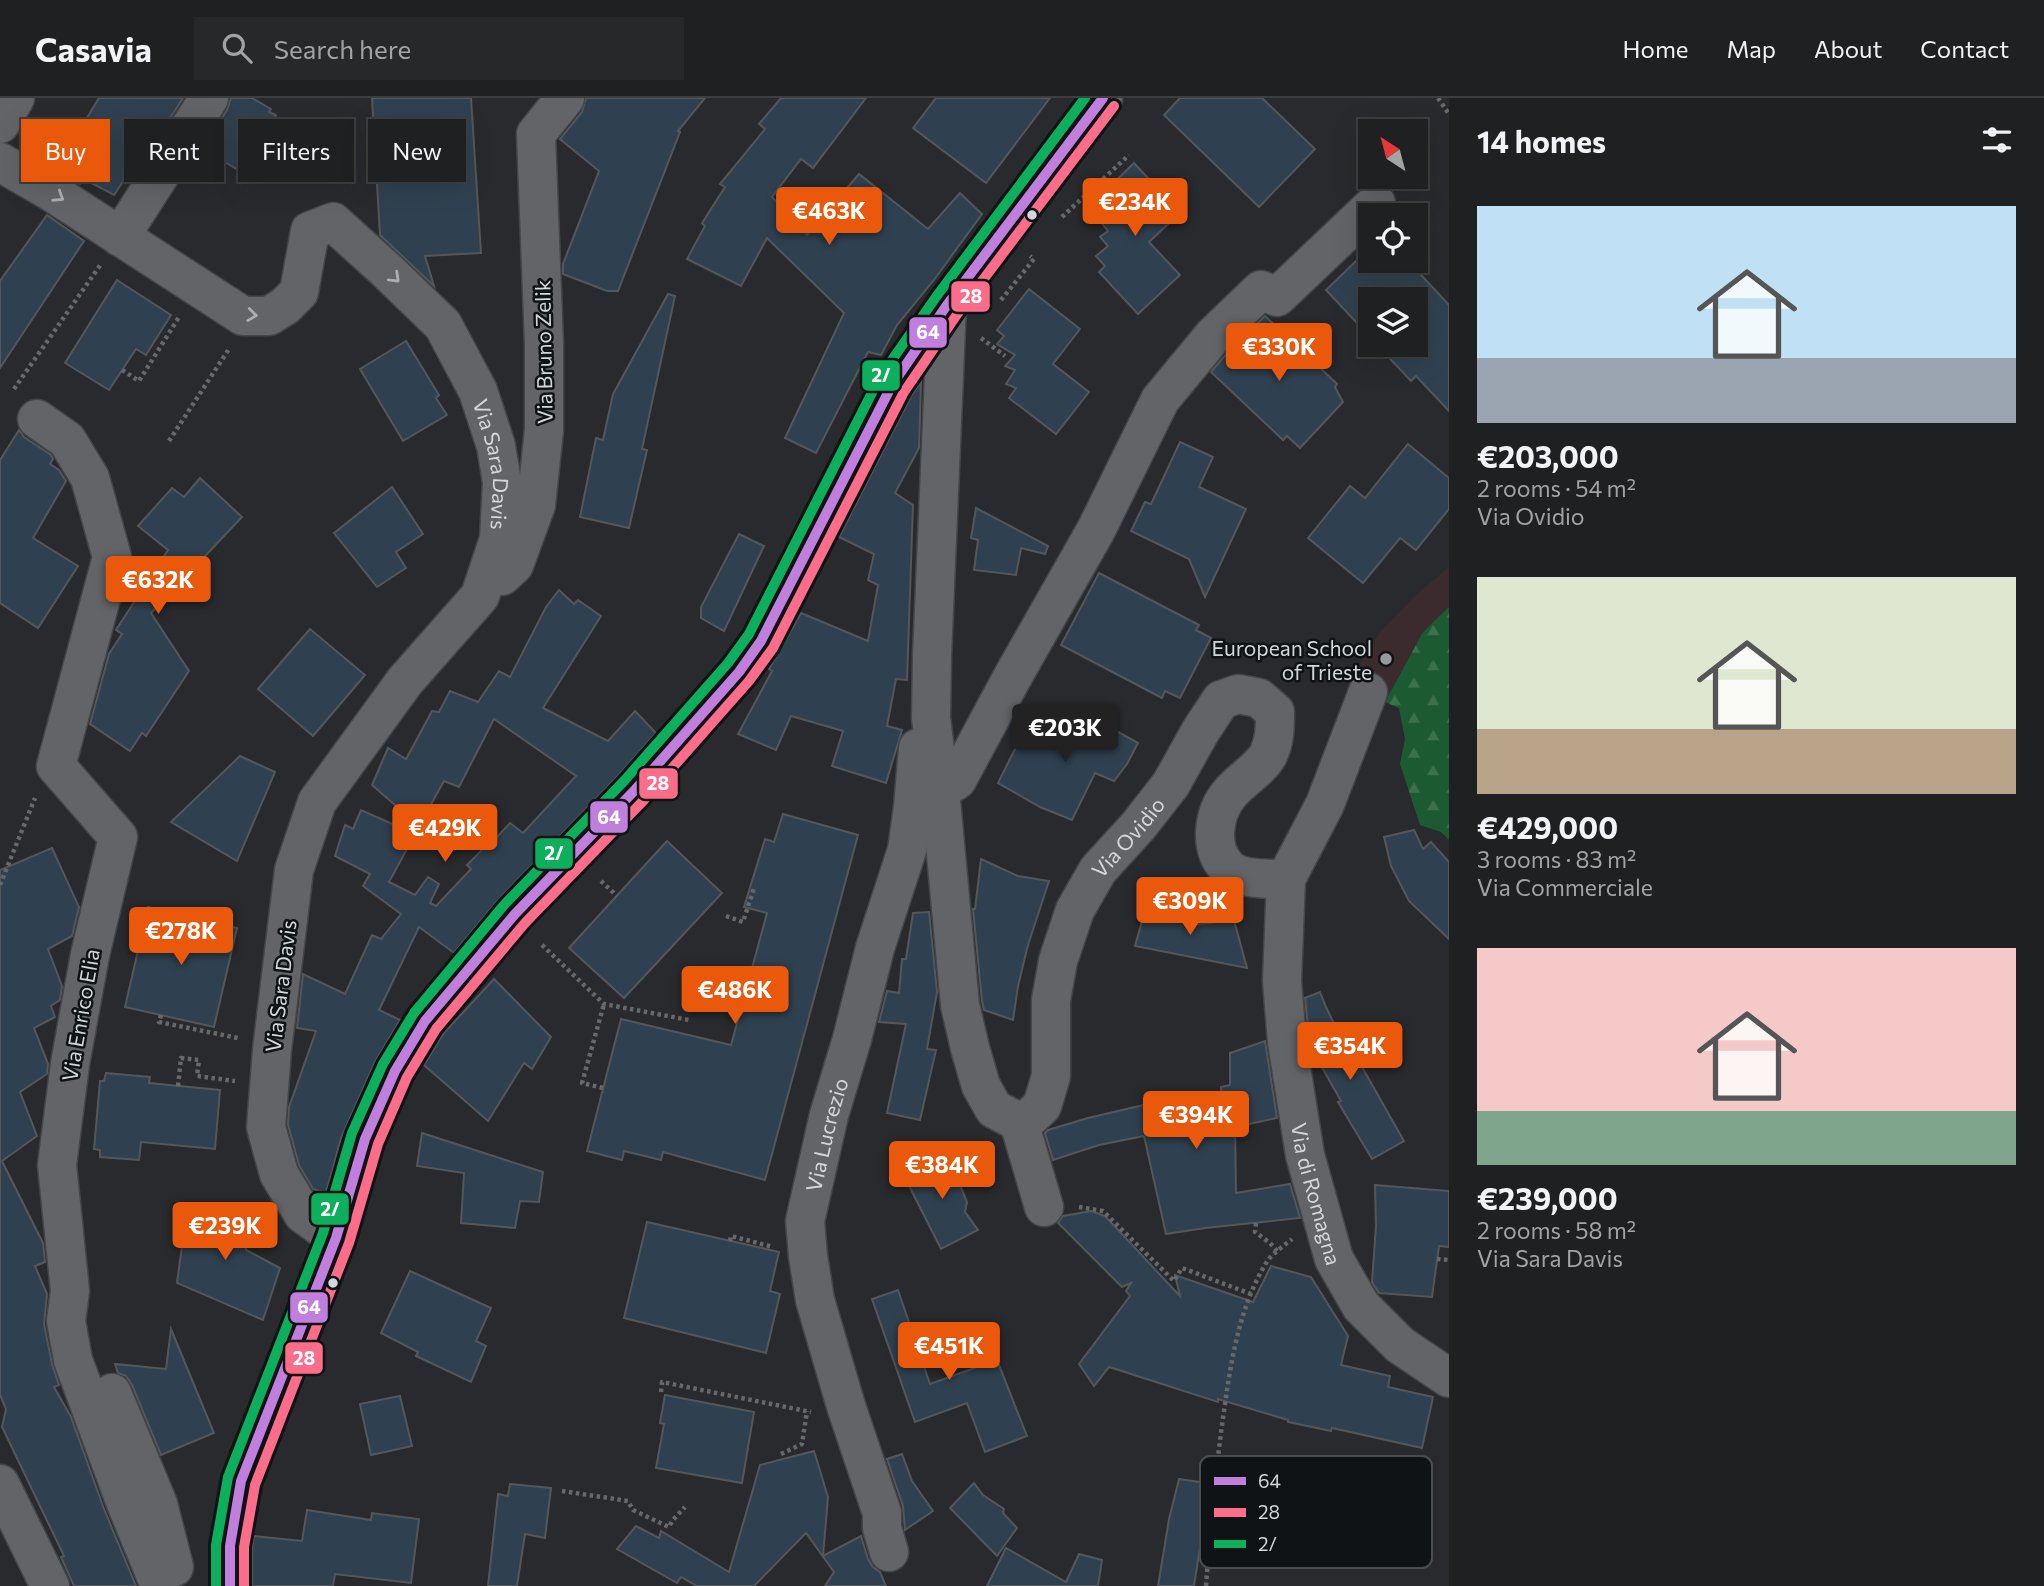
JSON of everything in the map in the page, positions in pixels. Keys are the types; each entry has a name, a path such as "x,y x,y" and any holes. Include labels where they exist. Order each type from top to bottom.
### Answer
{"main road":[{"path":"230,1586 230,1546 242,1481 336,1238 365,1139 395,1071 425,1021 515,914 634,791 739,672 761,640 797,573 892,385 947,305 1102,98"}],"street":[{"path":"0,124 15,98"},
{"path":"120,237 209,98"},
{"name":"Via Bruno Zelik","path":"480,596 514,565 536,505 544,430 544,345 536,134 565,98"},
{"path":"0,162 50,191 243,316 249,316"},
{"path":"940,790 957,780 1096,530 1160,400 1213,336 1261,290 1277,297 1358,220"},
{"name":"Via Sara Davis","path":"249,316 268,316 285,306 299,292 310,231 333,222 443,325 478,391 496,446 502,482 499,539 480,596 405,681 317,802 294,870 272,1050 266,1128 279,1174 303,1214 336,1238"},
{"path":"947,305 931,718 960,1005 981,1086 994,1109 1019,1122 1044,1207"},
{"name":"Via Enrico Elia","path":"22,409 67,440 90,478 112,557 55,766 118,837 87,969 70,1064 57,1165 70,1291 66,1321 73,1360 125,1501 160,1586"},
{"path":"1286,879 1325,804 1368,692"},
{"name":"Via Ovidio","path":"1019,1122 1028,1119 1042,1106 1051,1076 1051,1000 1058,961 1075,910 1098,870 1139,825 1171,784 1221,701 1238,694 1259,698 1275,712 1275,734 1268,757 1228,795 1216,822 1215,848 1229,870 1256,879 1286,879"},
{"name":"Via Lucrezio","path":"889,1552 882,1528 882,1513 846,1406 815,1300 805,1221 829,1115 875,948 906,850 919,736 931,718"},
{"name":"Via di Romagna","path":"1286,879 1282,981 1287,1042 1304,1155 1334,1259 1361,1307 1400,1345 1449,1378"},
{"name":"Via Enrico Elia","path":"70,1291 158,1504 179,1586"},
{"path":"0,1484 50,1586"}],"path":[{"path":"1438,98 1449,114"},
{"path":"1060,219 1129,155"},
{"path":"22,409 120,237"},
{"path":"1000,301 1034,259 1027,253"},
{"path":"122,370 139,381 198,287"},
{"path":"169,442 249,316"},
{"path":"974,332 1005,356"},
{"path":"0,885 40,786"},
{"path":"601,881 617,896"},
{"path":"726,916 743,922 754,888"},
{"path":"542,945 604,1004 689,1020"},
{"path":"603,1088 582,1083 604,1004"},
{"path":"161,1015 159,1022 244,1039"},
{"path":"178,1086 181,1058 199,1060 197,1076 211,1079"},
{"path":"1044,1207 1087,1207 1103,1211 1174,1281 1182,1268 1251,1294"},
{"path":"1219,1456 1236,1339 1251,1294 1269,1258 1321,1215"},
{"path":"1256,1223 1255,1232 1277,1251"},
{"path":"1437,1259 1449,1261"},
{"path":"661,1392 662,1382 816,1413"},
{"path":"781,1454 802,1444 807,1411"},
{"path":"562,1491 628,1501 634,1510 669,1527 685,1507"},
{"path":"1206,1586 1207,1568"}],"shaded area":[{"name":"European School of Trieste","path":"1449,567 1449,607 1423,632 1385,702 1368,692 1346,687 1380,632 1416,595"}],"green space":[{"path":"1449,607 1449,840 1441,832 1420,825 1400,764 1405,739 1399,708 1385,702 1423,632"}],"building":[{"path":"99,98 183,98 169,119 124,119 124,180 114,195 90,182 110,182 110,119 86,119"},
{"path":"231,98 252,98 276,115 274,119 238,119 238,170 224,162 224,119 221,119"},
{"path":"372,98 471,98 481,253 425,256 434,286 380,235 377,182 466,182 466,119 373,119"},
{"path":"586,98 705,98 678,131 680,132 618,291 607,291 563,274 563,264 599,171 560,139 582,112"},
{"path":"781,98 866,98 813,168 801,159 772,197 807,235 859,174 928,229 960,193 982,214 897,325 881,355 868,352 816,453 785,438 844,313 767,238 741,286 687,259 705,226 702,223 725,187 720,184 765,129 759,124"},
{"path":"936,98 1050,98 986,183 913,128"},
{"path":"1180,98 1262,98 1315,149 1259,207 1164,115"},
{"path":"1134,163 1180,213 1149,242 1180,275 1138,314 1099,272 1105,266 1096,256 1108,246 1100,237 1108,231 1096,216 1104,210 1095,201"},
{"path":"47,215 84,241 0,368 0,281"},
{"path":"1356,261 1358,273 1419,273 1449,305 1449,411 1416,376 1411,381 1388,357 1428,357 1428,287 1358,287 1358,324 1326,290"},
{"path":"117,280 171,315 146,355 136,349 109,390 65,363"},
{"path":"1029,289 1080,329 1053,364 1089,392 1056,434 1009,398 1016,388 1006,384 1015,370 1005,366 1015,355 997,344 1004,336 997,330"},
{"path":"668,294 675,296 642,449 647,450 629,528 580,517 596,438 603,440 613,394"},
{"path":"1265,316 1337,384 1335,387 1343,402 1300,448 1287,436 1283,440 1211,372"},
{"path":"406,341 439,395 436,398 447,415 403,441 360,369"},
{"path":"921,382 919,448 895,493 913,505 907,680 896,679 887,726 902,730 886,783 832,766 843,731 791,716 776,750 738,734 772,671 769,669 801,613 868,641 878,585 868,580 874,554 839,537 911,396"},
{"path":"19,430 24,437 51,455 53,459 50,464 59,470 66,481 33,538 78,566 38,628 0,603 0,460"},
{"path":"1180,442 1213,457 1199,487 1246,509 1205,597 1189,559 1131,531 1145,502 1151,504"},
{"path":"1408,444 1449,478 1449,509 1416,550 1400,538 1363,583 1308,538 1350,486 1365,498"},
{"path":"200,478 242,517 151,613 189,671 146,736 142,733 130,751 90,724 109,654 122,634 116,630 168,550 138,526 172,488 184,497"},
{"path":"392,487 423,534 396,552 406,568 377,587 334,533"},
{"path":"976,508 1048,546 1045,554 1021,548 1016,575 974,570 978,540 971,538"},
{"path":"739,534 764,546 724,631 701,618 701,607"},
{"path":"1099,573 1199,625 1196,630 1211,638 1180,698 1165,691 1162,698 1061,645"},
{"path":"559,590 574,604 578,600 601,616 543,708 608,741 635,711 656,733 499,899 454,953 419,927 379,1010 400,1020 375,1062 341,1138 326,1193 313,1189 299,1165 288,1125 289,1107 316,1031 297,1028 303,974 345,994 372,935 381,939 401,914 363,886 370,874 335,856 345,825 353,829 361,810 415,834 389,882 415,895 428,877 439,884 430,903 436,906 471,869 467,865 510,823 523,833 576,776 494,719 459,787 444,781 419,826 372,785 388,748 406,759 432,711 439,712 450,691 478,702 499,671 510,677 546,607"},
{"path":"310,629 365,675 313,736 258,689"},
{"path":"1077,716 1088,723 1091,717 1138,743 1114,781 1095,773 1072,820 1040,807 998,783 1028,723 1061,743"},
{"path":"240,756 275,772 237,861 171,822"},
{"path":"783,814 858,835 765,1180 663,1152 661,1160 624,1151 622,1160 587,1151 621,1019 731,1045 767,913 744,907 765,839 774,842"},
{"path":"1414,830 1423,849 1431,842 1449,862 1449,939 1409,901 1391,866 1384,837"},
{"path":"667,841 722,893 624,998 569,948"},
{"path":"52,848 79,907 72,936 48,949 62,986 60,1000 51,1006 55,1017 34,1028 48,1064 47,1074 20,1092 37,1136 2,1161 43,1243 45,1262 35,1266 47,1294 44,1324 59,1385 54,1387 71,1417 104,1509 136,1586 74,1586 61,1557 64,1556 2,1427 6,1409 0,1395 0,870"},
{"path":"981,859 1018,876 1049,881 1028,945 1013,1020 984,1010 982,1001 973,909"},
{"path":"1150,905 1193,912 1191,925 1234,920 1247,968 1135,946 1144,914"},
{"path":"148,907 237,928 214,1027 125,1007"},
{"path":"929,912 937,992 927,1049 936,1050 920,1120 887,1113 906,1024 879,1022 887,991 899,993 902,959 906,959 913,913"},
{"path":"494,979 551,1037 532,1069 524,1063 488,1121 424,1065 443,1034"},
{"path":"1320,992 1348,1053 1353,1051 1404,1141 1372,1159 1338,1102 1341,1101 1310,1046 1305,998"},
{"path":"1265,1041 1277,1118 1235,1127 1236,1193 1290,1184 1300,1218 1166,1234 1144,1136 1099,1145 1053,1160 1045,1133 1088,1118 1165,1100 1171,1124 1222,1113 1221,1087 1230,1085 1230,1053"},
{"path":"106,1073 150,1077 149,1083 220,1090 215,1149 141,1142 139,1160 100,1157 100,1150 94,1149 100,1081 104,1081"},
{"path":"422,1133 543,1172 539,1202 520,1201 515,1228 461,1223 464,1173 417,1166"},
{"path":"947,1154 967,1202 965,1212 978,1230 941,1249 904,1176"},
{"path":"1375,1185 1449,1191 1449,1247 1439,1246 1432,1297 1379,1293 1372,1282 1376,1226"},
{"path":"187,1208 249,1213 246,1250 280,1268 263,1320 177,1283"},
{"path":"1091,1211 1105,1216 1180,1296 1175,1275 1253,1302 1271,1266 1311,1277 1348,1336 1341,1365 1390,1376 1388,1387 1433,1397 1422,1448 1332,1428 1331,1431 1288,1422 1109,1367 1094,1386 1079,1364 1130,1296 1126,1291 1131,1283 1122,1287 1058,1223 1063,1216"},
{"path":"647,1222 779,1252 770,1291 780,1294 766,1353 624,1318"},
{"path":"410,1271 491,1308 476,1341 486,1346 471,1382 416,1356 418,1352 381,1333"},
{"path":"898,1290 930,1384 997,1360 1027,1436 985,1452 967,1403 915,1422 872,1299"},
{"path":"171,1329 214,1433 161,1455 132,1385 126,1376 118,1373 115,1364 166,1369"},
{"path":"665,1395 754,1412 742,1483 656,1468 664,1424 660,1423"},
{"path":"400,1396 412,1446 371,1455 360,1404"},
{"path":"814,1451 828,1497 823,1556 861,1536 868,1559 880,1572 886,1586 825,1586 834,1572 806,1533 754,1586 697,1586 681,1577 677,1583 617,1549 636,1526 659,1538 661,1531 729,1572 760,1465"},
{"path":"902,1454 912,1481 933,1511 905,1530 903,1506 887,1459"},
{"path":"1179,1479 1200,1482 1200,1548 1194,1586 1158,1586 1169,1519"},
{"path":"974,1483 983,1495 1004,1509 1003,1513 1017,1528 997,1556 950,1508"},
{"path":"510,1484 551,1488 545,1538 525,1534 517,1586 488,1586 498,1494 508,1496"},
{"path":"307,1510 371,1520 372,1513 419,1519 411,1583 335,1574 333,1586 252,1586 254,1536 302,1541"},
{"path":"1006,1548 1066,1582 1079,1554 1102,1560 1098,1586 987,1586"}],"transit line":[{"name":"2/","path":"216,1586 216,1545 228,1477 323,1233 352,1133 383,1064 414,1013 504,905 624,781 728,663 749,634 880,377 936,297 1085,98"},
{"name":"64","path":"230,1586 230,1546 241,1481 336,1238 365,1139 395,1071 425,1021 515,914 634,791 739,672 761,641 892,385 947,305 1103,98"},
{"name":"28","path":"244,1586 244,1547 255,1485 349,1243 378,1144 407,1077 436,1029 525,923 644,800 749,681 773,648 904,392 958,313 1114,106"}],"place":[{"name":"European School of Trieste","path":"1386,659"}]}
